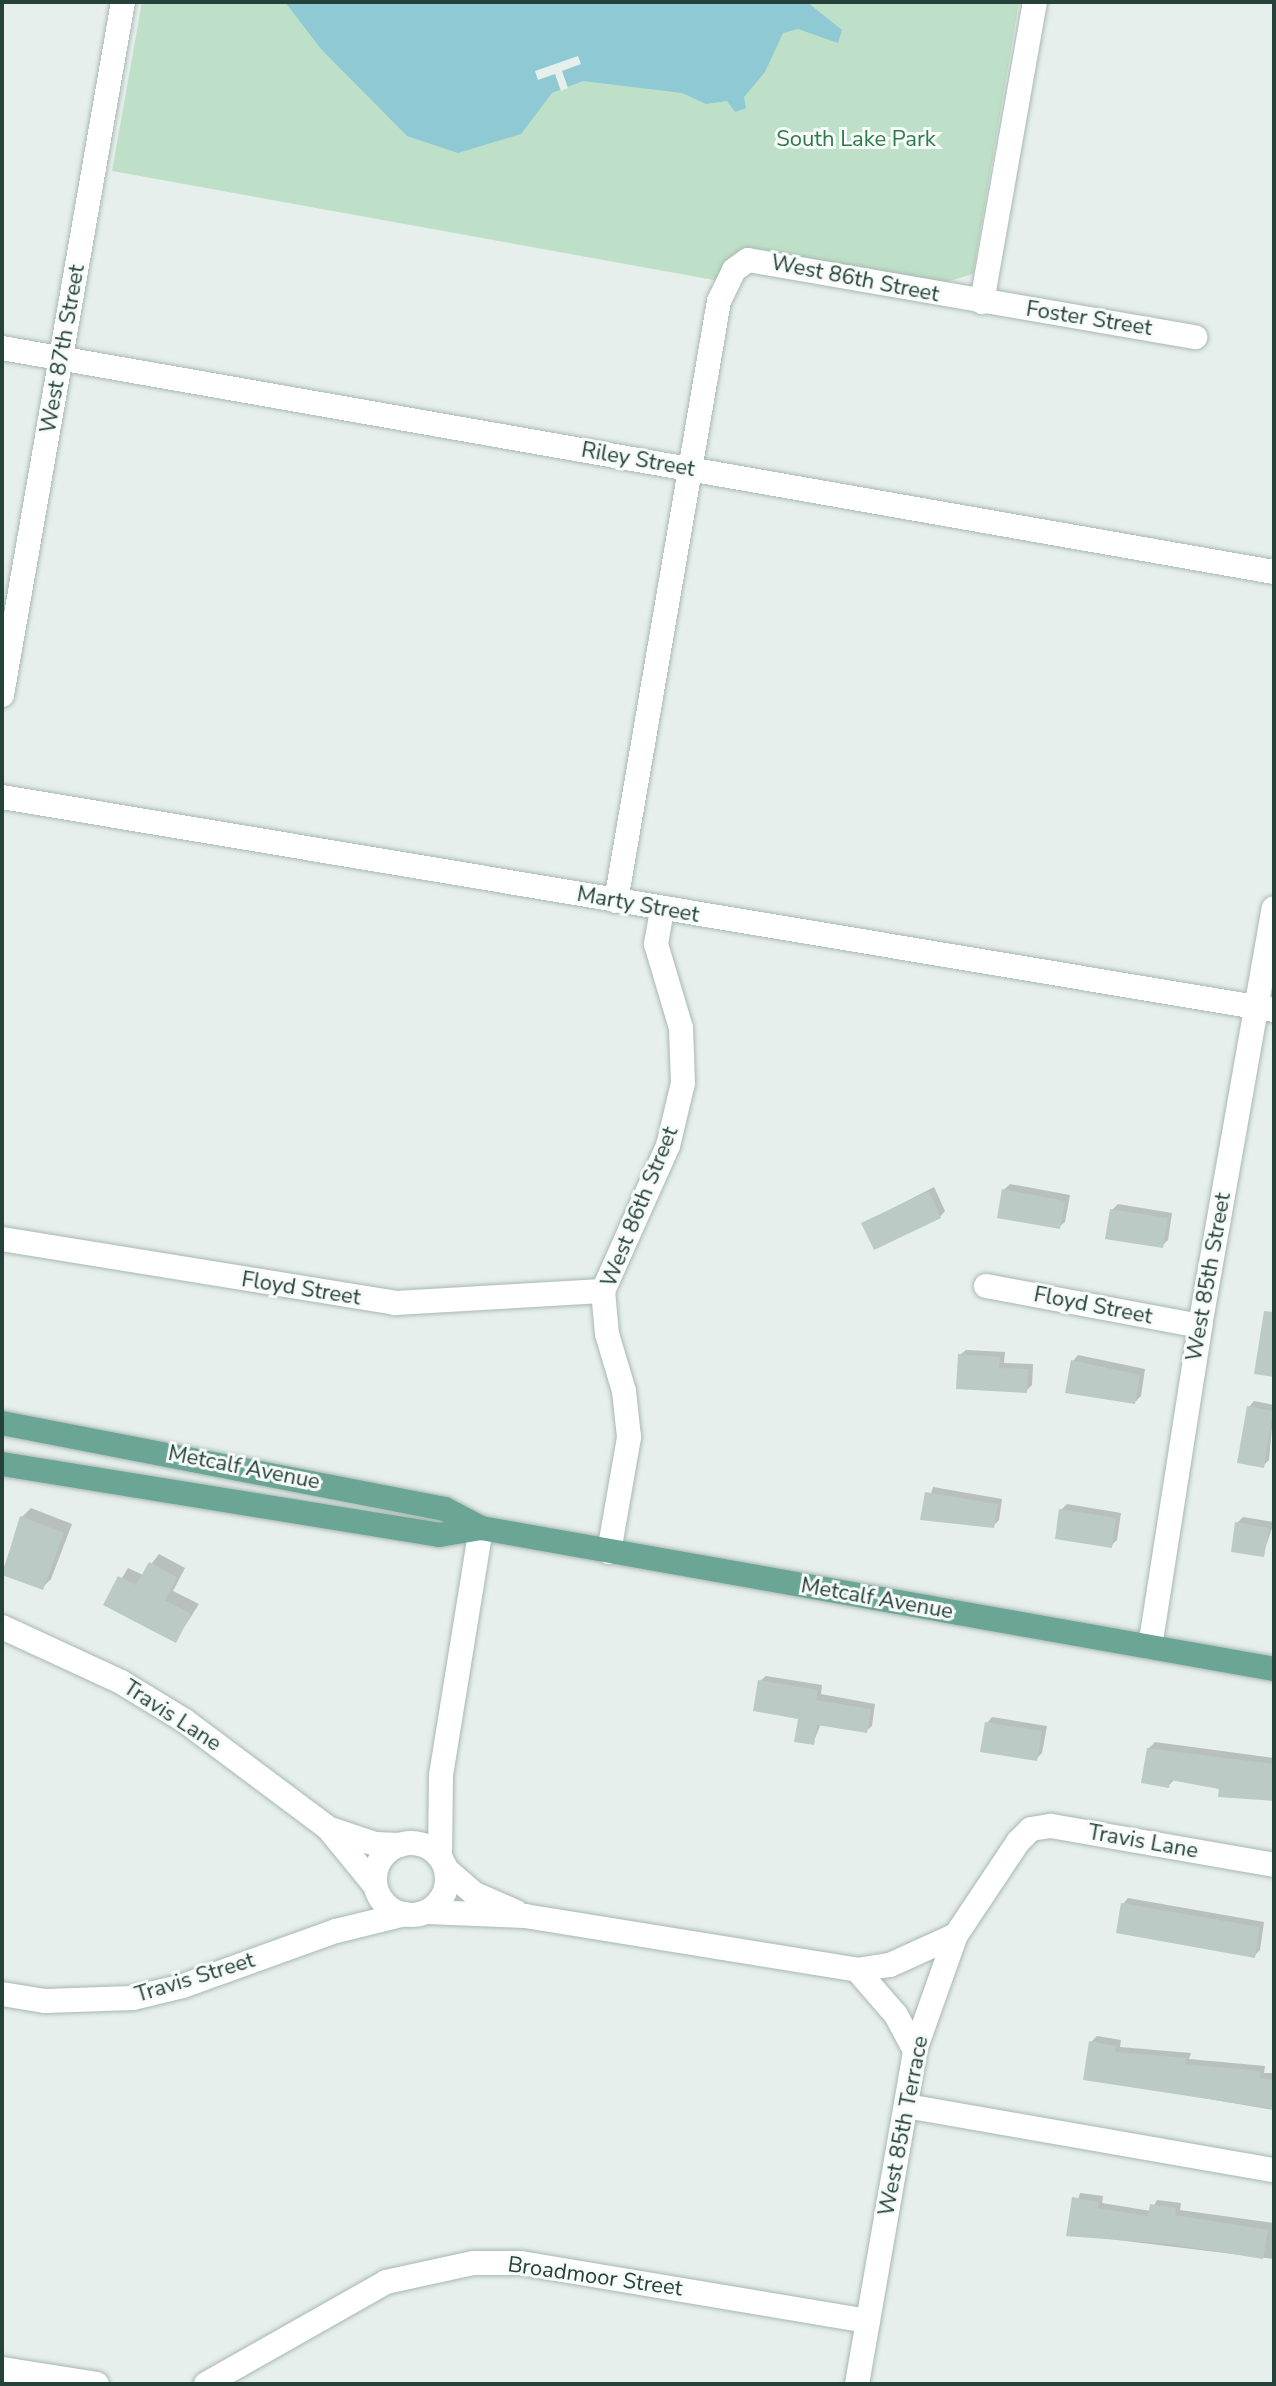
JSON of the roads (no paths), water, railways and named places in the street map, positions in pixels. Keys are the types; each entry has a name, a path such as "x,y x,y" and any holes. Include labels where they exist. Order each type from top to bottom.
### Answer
{"main road":[{"name":"Metcalf Avenue","path":"2,1423 445,1509 481,1528 1274,1669"},
{"name":"Metcalf Avenue","path":"2,1464 439,1535 481,1528"}],"street":[{"name":"West 87th Street","path":"2,695 11,591 62,360 123,2"},
{"path":"982,302 1035,2"},
{"name":"West 86th Street","path":"616,901 719,301 725,282 748,260 982,302"},
{"name":"Foster Street","path":"982,302 1195,337"},
{"name":"Riley Street","path":"2,348 1274,572"},
{"name":"Marty Street","path":"2,797 662,911 1266,1009"},
{"name":"West 85th Street","path":"1150,1647 1200,1326 1266,1009 1274,908"},
{"name":"West 86th Street","path":"609,1552 629,1437 624,1391 607,1334 603,1291 668,1146 682,1094 681,1028 656,944 662,911"},
{"name":"Floyd Street","path":"2,1239 395,1303 603,1291"},
{"name":"Floyd Street","path":"986,1286 1200,1326"},
{"path":"441,1775 422,1823 403,1844 381,1860 374,1886 386,1904 416,1913 443,1897 441,1775 481,1528"},
{"name":"Travis Lane","path":"2,1627 121,1682 185,1721 328,1828 374,1886"},
{"name":"Travis Lane","path":"1018,1842 1031,1829 1051,1826 1274,1865"},
{"name":"Travis Lane","path":"328,1828 375,1844 403,1844"},
{"name":"West 85th Terrace","path":"857,2384 915,2050 956,1935 1018,1842"},
{"path":"403,1844 423,1845 443,1863"},
{"name":"Travis Street","path":"443,1863 475,1894 525,1916"},
{"name":"Travis Street","path":"336,1931 374,1886"},
{"name":"Travis Street","path":"2,1994 45,2001 133,1998 183,1986 336,1931 416,1913 525,1916 857,1970 890,1965 956,1935"},
{"path":"857,1970 896,2015 915,2050"},
{"path":"906,2106 1274,2170"},
{"name":"Broadmoor Street","path":"206,2384 386,2282 473,2263 521,2263 868,2321"},
{"path":"2,2369 97,2384"}],"water":[{"path":"285,2 807,2 842,30 838,43 798,29 783,33 765,72 744,97 746,108 735,112 727,101 706,104 682,93 583,81 552,93 521,134 458,153 407,136 321,49"}],"park label":[{"name":"South Lake Park","path":"856,140"}]}
